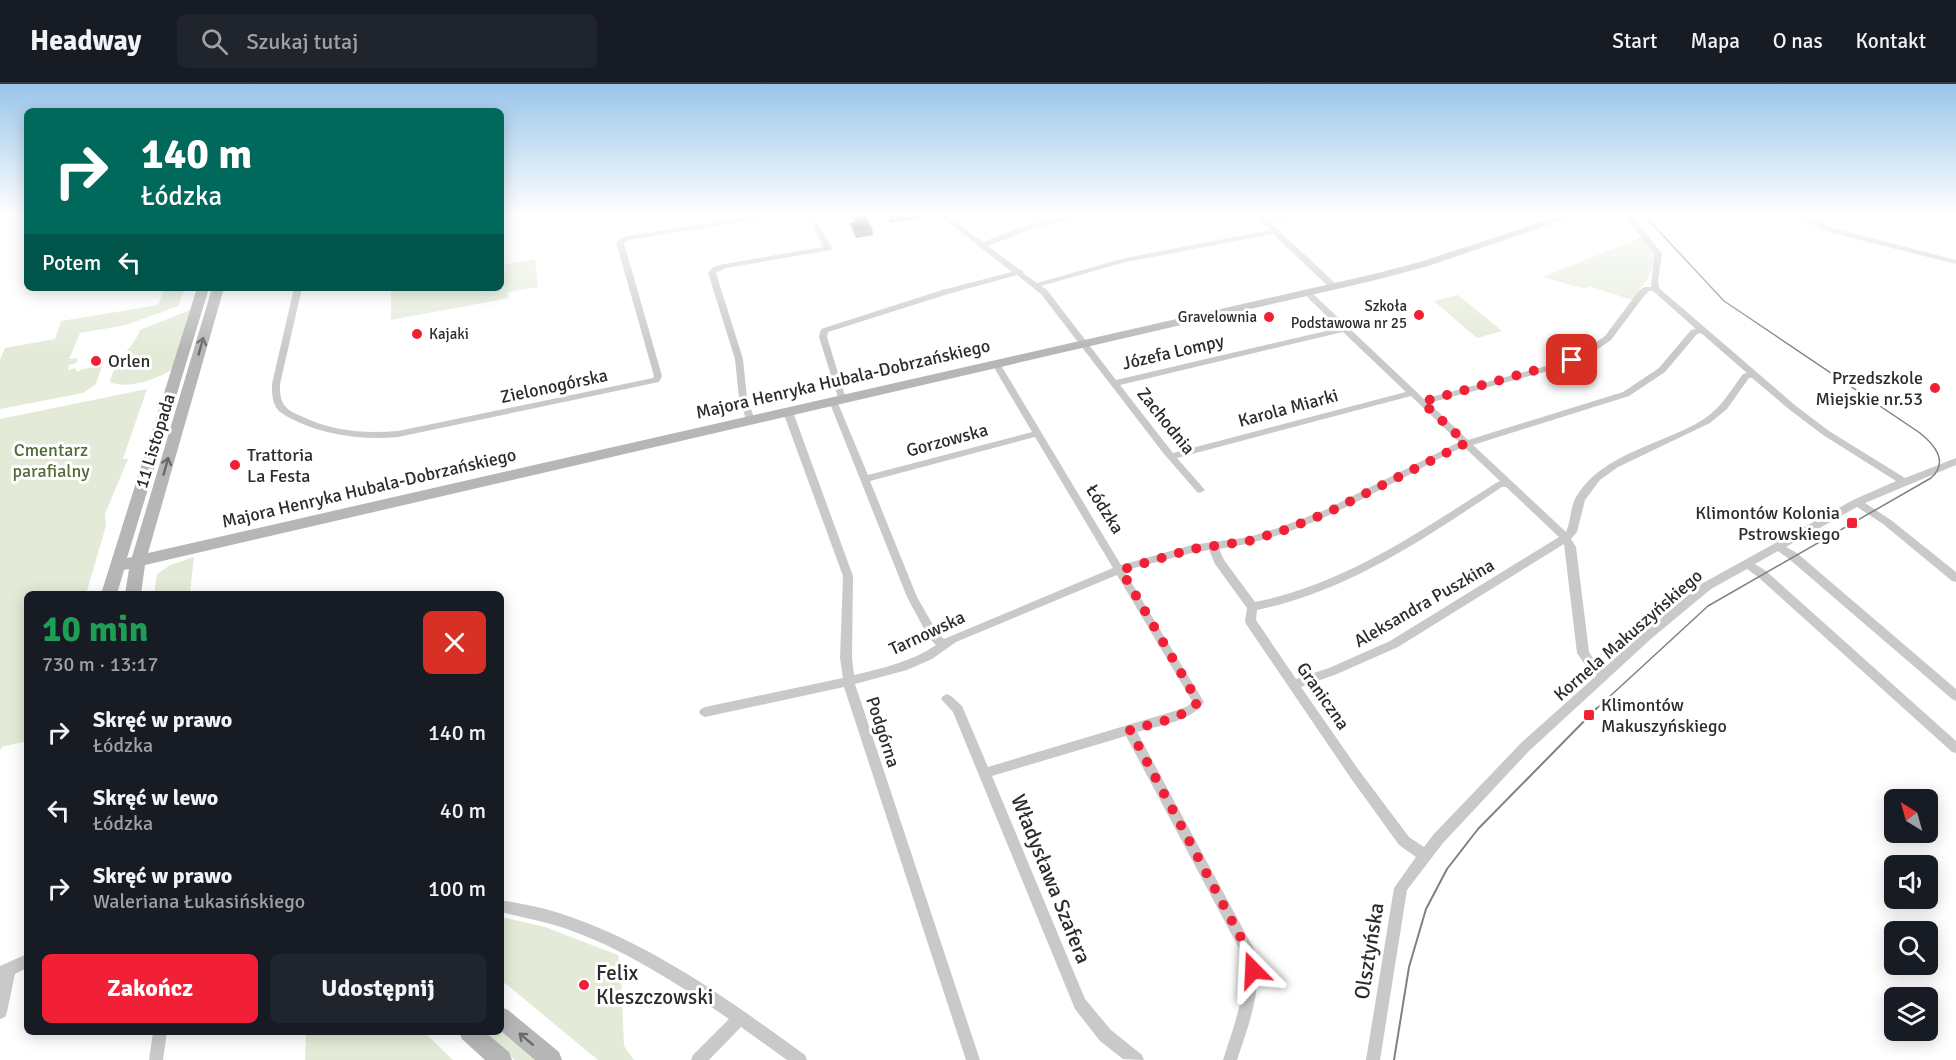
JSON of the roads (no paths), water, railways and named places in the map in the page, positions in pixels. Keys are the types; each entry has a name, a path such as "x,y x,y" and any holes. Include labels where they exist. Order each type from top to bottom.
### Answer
{"street":[{"name":"Zielonogórska","path":"297,293 276,384 276,397 282,409 319,426 351,435 378,436 398,434 657,380 658,376 625,261"},
{"path":"750,420 743,399 739,359 712,273 724,266 756,261"},
{"name":"Zachodnia","path":"1004,261 1037,285 1167,452 1173,456 1200,490"},
{"path":"1037,285 1123,261"},
{"path":"1306,261 1334,287"},
{"name":"Majora Henryka Hubala-Dobrzańskiego","path":"117,566 1334,287 1435,261"},
{"path":"1658,261 1652,280 1655,289 1752,375 1826,433 1904,482"},
{"path":"943,645 933,635 912,597 864,479 837,400 823,337 824,331 945,292 1020,272"},
{"path":"1422,402 1553,367 1586,353 1608,338 1641,294 1647,289 1655,289"},
{"name":"11 Listopada","path":"110,591 202,291"},
{"path":"1307,293 1566,538 1571,547 1583,653 1593,666 1604,674"},
{"path":"199,302 216,294"},
{"name":"11 Listopada","path":"134,591 139,561 216,294"},
{"name":"Józefa Lompy","path":"1115,383 1344,329"},
{"name":"Tarnowska","path":"705,712 848,682 903,667 928,656 943,645 1121,570 1170,554 1249,541 1282,531 1329,512 1466,443 1626,394 1662,370 1694,332 1702,330"},
{"name":"Łódzka","path":"986,773 1181,714 1192,709 1198,702 996,364"},
{"path":"175,377 193,374"},
{"path":"1566,538 1572,532 1580,499 1597,478 1615,465 1707,421 1724,406 1746,376 1752,375"},
{"name":"Karola Miarki","path":"1173,456 1412,393"},
{"name":"Podgórna","path":"788,412 848,576 846,658 848,682 973,1060"},
{"path":"160,427 179,423"},
{"name":"Gorzowska","path":"864,479 1037,434"},
{"name":"Kornela Makuszyńskiego","path":"1424,855 1525,747 1694,595 1746,563 1856,502 1956,461"},
{"path":"1252,608 1314,590 1366,567 1499,485 1507,483"},
{"path":"1856,502 1887,522 1956,578"},
{"name":"Aleksandra Puszkina","path":"1293,685 1343,667 1394,644 1566,538"},
{"path":"1777,546 1802,564 1956,696"},
{"name":"Graniczna","path":"1213,547 1219,561 1252,608 1250,621 1293,685 1404,841 1424,855"},
{"path":"1746,563 1762,574 1956,748"},
{"name":"Władysława Szafera","path":"947,699 958,709 986,773 1080,1005 1115,1046 1137,1060"},
{"path":"1130,730 1249,953 1253,970 1251,988 1230,1060"},
{"name":"Olsztyńska","path":"1373,1060 1398,901 1407,878 1424,855"},
{"path":"504,907 575,925 639,954 741,1017 800,1060"},
{"path":"0,1012 8,978 4,972 24,962"},
{"path":"698,1060 741,1017"},
{"path":"504,1020 551,1060"},
{"path":"156,1060 160,1035"},
{"path":"472,1035 501,1060"}],"tram line":[{"path":"1595,710 1708,606 1931,478 1939,466 1935,448 1920,433 1724,301 1686,261"},
{"path":"1394,1060 1409,967 1426,909 1447,869 1478,829 1595,710"}],"place":[{"name":"Szkoła Podstawowa nr 25","path":"1419,315"},
{"name":"Gravelownia","path":"1269,317"},
{"name":"Kajaki","path":"417,334"},
{"name":"Orlen","path":"96,361"},
{"name":"Przedszkole Miejskie nr.53","path":"1935,388"},
{"name":"Trattoria La Festa","path":"235,465"},
{"name":"Klimontów Kolonia Pstrowskiego","path":"1852,523"},
{"name":"Klimontów Makuszyńskiego","path":"1589,715"},
{"name":"Felix Kleszczowski","path":"584,985"}],"park label":[{"name":"Cmentarz parafialny","path":"51,460"}]}
